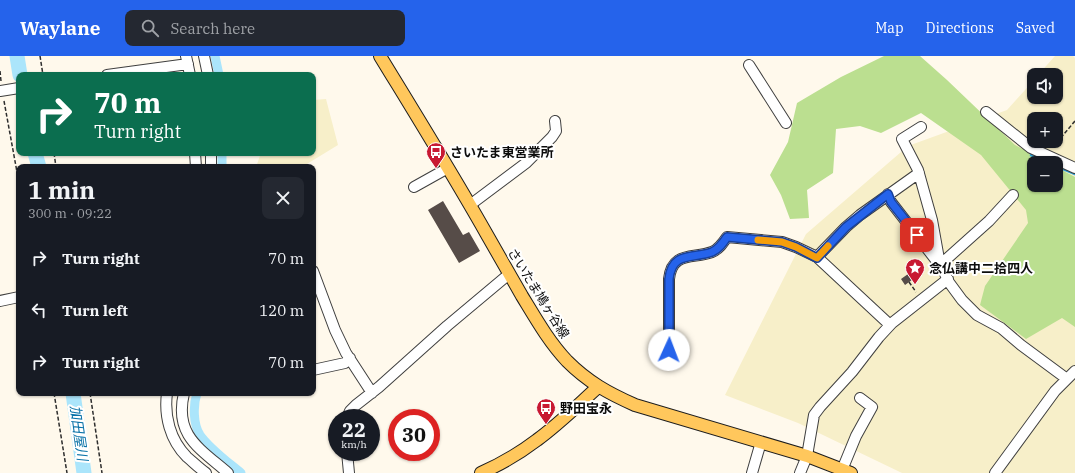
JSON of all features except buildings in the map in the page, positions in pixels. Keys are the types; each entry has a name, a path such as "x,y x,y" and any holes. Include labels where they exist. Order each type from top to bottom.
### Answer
{"main road":[{"name":"さいたま鳩ヶ谷線","path":"380,56 470,205 536,320 554,346 582,374 598,386 635,405 807,456 847,471"},
{"path":"481,473 498,465 537,440 554,427 598,386"}],"street":[{"path":"204,56 207,72"},
{"path":"123,72 187,60 189,72"},
{"path":"749,64 786,123"},
{"path":"3,90 16,88"},
{"path":"986,112 1031,148 1047,156"},
{"path":"470,205 526,163 552,137 556,131 555,121"},
{"path":"921,127 902,139 914,160 919,173 932,220 939,259 948,279 962,300 977,315 1001,328 1021,345 1067,379"},
{"path":"1063,163 1075,168"},
{"path":"414,187 448,168"},
{"path":"817,258 846,227 888,194 919,173"},
{"path":"888,194 891,202 942,266"},
{"path":"942,266 989,221 1013,195"},
{"path":"669,350 669,279 672,266 683,258 711,252 719,248 727,237 782,242 796,247 817,258 890,325"},
{"path":"352,409 447,326 510,274"},
{"path":"316,279 335,330 350,358 372,392"},
{"path":"800,473 807,456 814,415 852,372 879,336 890,325 948,279"},
{"path":"0,300 16,298"},
{"path":"316,369 345,363 350,358"},
{"path":"995,473 1055,391 1075,371"},
{"path":"167,396 166,411 168,425 174,440 186,456 206,473"},
{"path":"183,396 181,415 183,424 188,434 194,443 228,473"},
{"path":"847,471 856,436 872,408 860,398"},
{"path":"752,473 761,442"},
{"path":"348,461 349,473"}],"path":[{"path":"40,56 43,72"},
{"path":"0,71 16,166"},
{"path":"1047,156 1075,121"},
{"path":"909,282 922,300"},
{"path":"54,396 67,473"},
{"path":"90,396 102,473"}],"shaded area":[{"path":"1055,56 1073,56 1075,58 1075,473 902,473 798,423 725,395 806,234 908,146 1007,110 1027,88 1027,104 1063,104 1063,68 1044,68"},
{"path":"326,99 338,145 307,164 257,164 260,156 316,156 316,100"}],"green space":[{"path":"884,56 920,56 1015,145 1036,156 1027,156 1027,192 1063,192 1063,171 1075,177 1075,327 1062,318 1026,339 980,305 985,286 1028,223 1026,210 981,155 921,113 881,133 860,126 836,129 833,173 807,190 809,218 790,219 781,195 770,175 788,142 797,103 841,77"}],"waterway":[{"name":"加田屋川","path":"17,56 20,72"},
{"path":"215,56 218,72"},
{"name":"加田屋川","path":"36,156 38,164"},
{"path":"222,156 222,164"},
{"path":"1063,169 1075,174"},
{"name":"加田屋川","path":"73,396 84,473"},
{"path":"196,396 194,414 200,435 214,450 241,473"}],"slow traffic":[{"path":"758,240 782,242 808,252 817,258 828,246"}],"place":[{"name":"さいたま東営業所","path":"436,169"},
{"name":"念仏講中二拾四人","path":"915,285"},
{"name":"野田宝永","path":"546,425"}],"route":[{"path":"669,350 669,279 672,266 683,258 711,252 719,248 727,237 782,242 808,252 817,258 846,227 888,194 891,202 917,235"}]}
